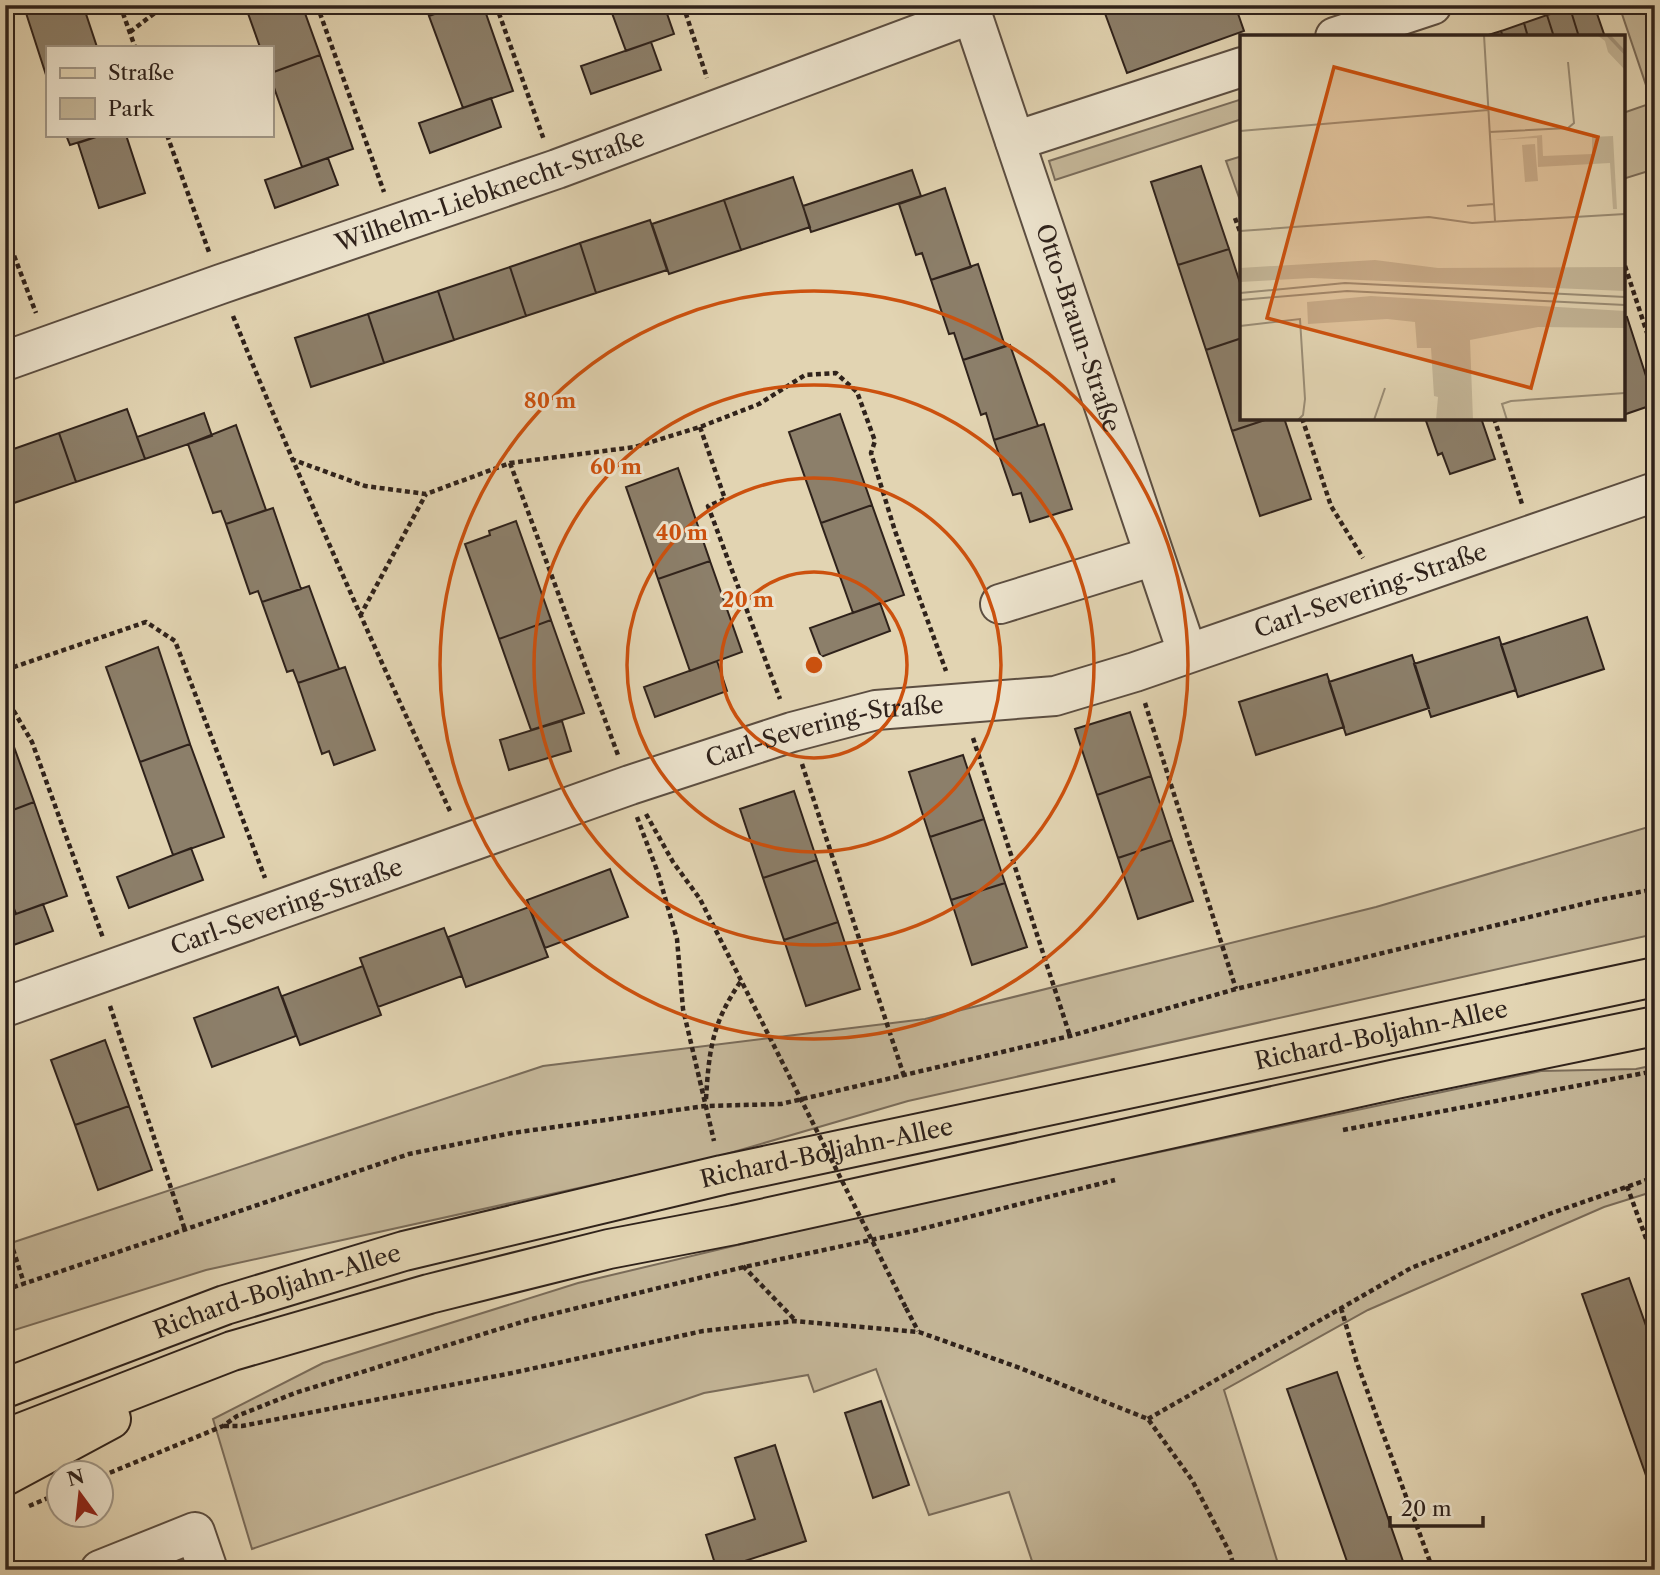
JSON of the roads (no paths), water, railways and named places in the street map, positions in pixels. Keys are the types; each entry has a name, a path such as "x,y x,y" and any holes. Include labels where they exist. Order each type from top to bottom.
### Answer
{"main road":[{"name":"Richard-Boljahn-Allee","path":"8,1386 225,1305 404,1251 722,1175 1655,976"},
{"name":"Richard-Boljahn-Allee","path":"5,1439 232,1351 429,1294 609,1249 734,1225 1396,1079 1655,1026"},
{"name":"Richard-Boljahn-Allee","path":"5,1476 232,1351"}],"street":[{"path":"1341,35 1432,5"},
{"name":"Wilhelm-Liebknecht-Straße","path":"5,361 557,169 971,10"},
{"name":"Otto-Braun-Straße","path":"971,10 1187,652"},
{"path":"1014,141 1240,68"},
{"name":"Carl-Severing-Straße","path":"5,1007 630,785 792,732 876,710 1055,696 1135,672 1655,492"},
{"path":"1000,604 1154,556"},
{"path":"100,1570 195,1532 208,1570"}]}
